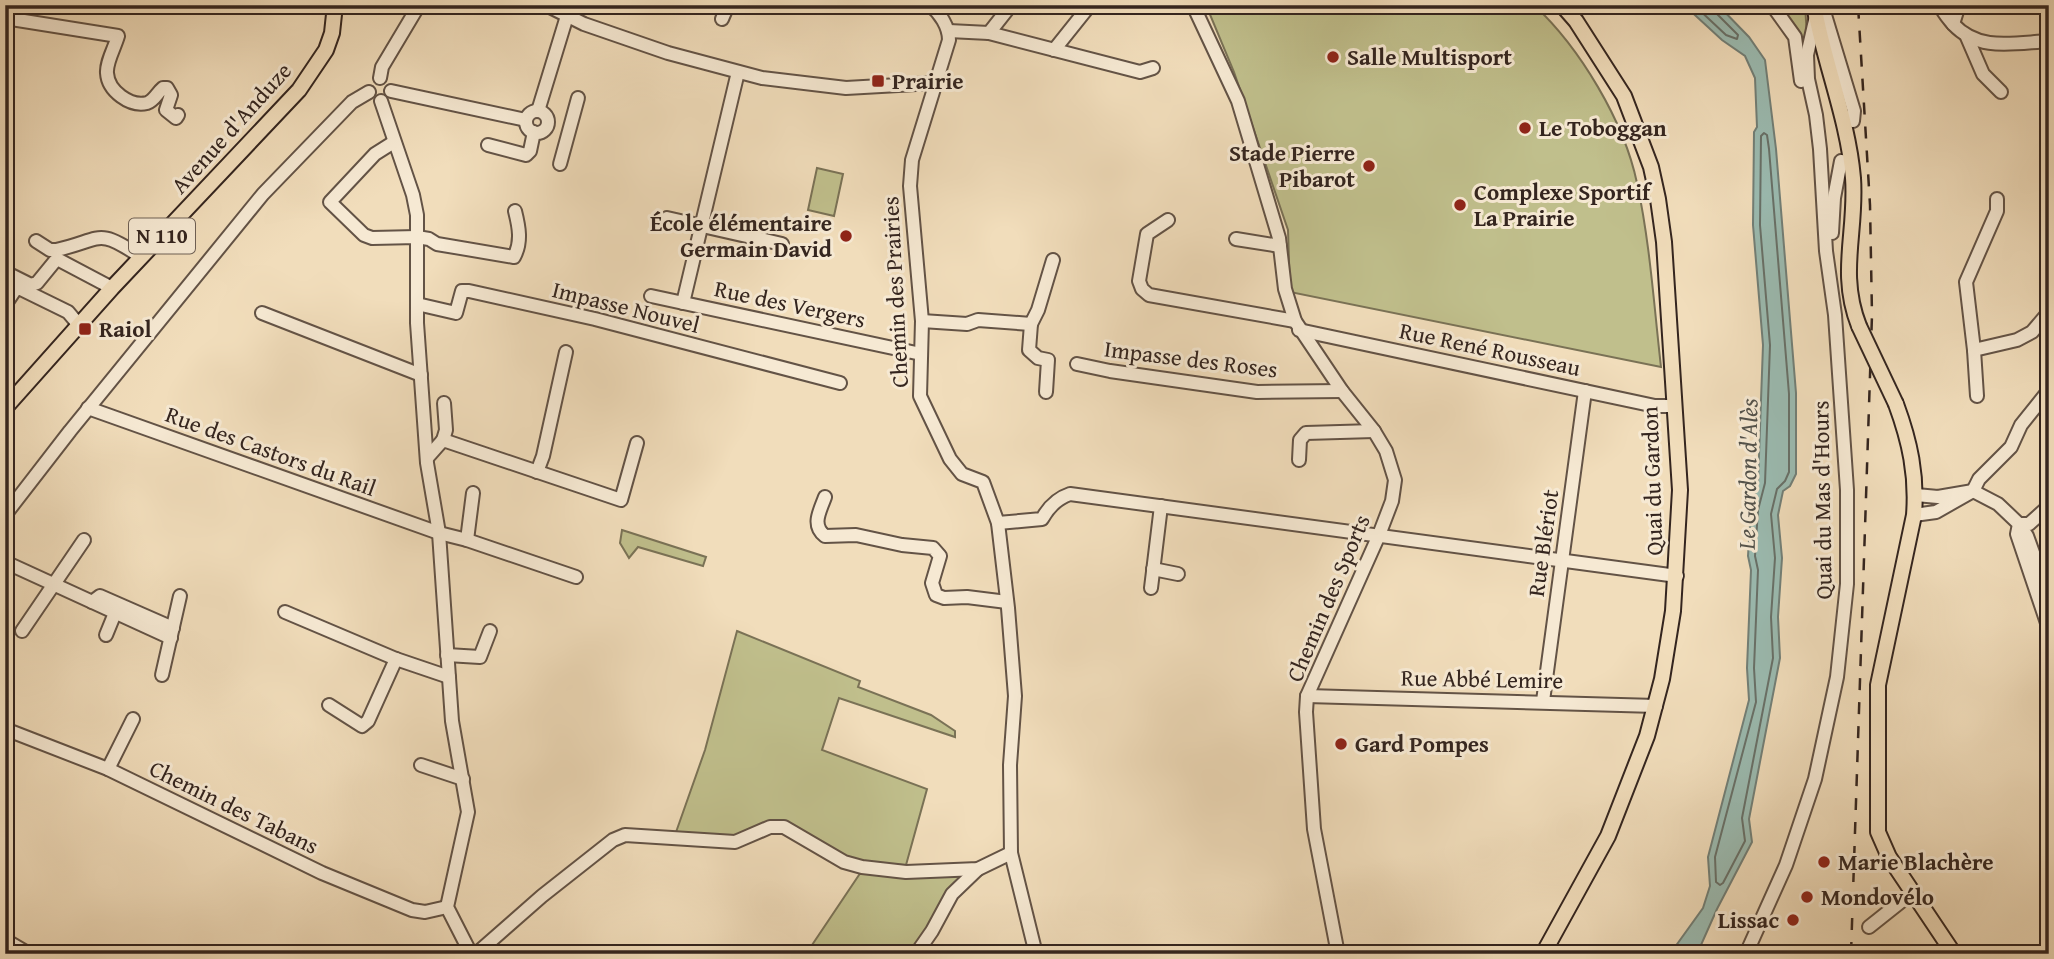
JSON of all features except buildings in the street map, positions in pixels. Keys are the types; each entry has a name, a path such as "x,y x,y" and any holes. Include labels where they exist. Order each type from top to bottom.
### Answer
{"main road":[{"name":"Avenue d'Anduze","path":"5,408 112,288 282,109 318,64 332,33 335,5"},
{"name":"Quai du Gardon","path":"1544,954 1608,836 1638,764 1656,706 1677,576 1680,490 1664,242 1651,167 1624,96 1602,59 1562,5"},
{"path":"1817,9 1849,145 1853,180 1847,280 1852,304 1859,326 1896,404 1908,438 1915,473 1914,515 1878,685 1878,832 1882,845 1954,954"}],"street":[{"path":"5,515 88,408 263,194 352,102 373,85 419,5"},
{"path":"546,5 584,24 668,53 762,78 846,88 934,83"},
{"path":"722,19 728,5"},
{"path":"930,5 949,31 989,33 1140,72 1153,68"},
{"path":"989,33 1011,5"},
{"path":"1054,50 1090,5"},
{"name":"Chemin des Sports","path":"1193,5 1238,101 1280,246 1285,289 1297,325 1342,391 1374,431 1386,451 1395,480 1392,500 1379,535 1307,696 1314,830 1338,954"},
{"path":"1772,5 1795,37 1801,81 1812,103"},
{"path":"1940,5 1953,24 1967,37 1983,74 2001,92"},
{"path":"1953,24 1959,5"},
{"path":"1817,9 1854,111 1853,121"},
{"name":"Quai du Mas d'Hours","path":"1746,954 1786,865 1806,808 1830,715 1843,638 1849,556 1847,490 1820,149 1807,55 1817,9"},
{"path":"538,111 567,16"},
{"path":"5,18 118,36 107,68 107,76 114,91 127,99 145,103 150,102 163,88 167,88 171,95 166,110 176,118 178,115"},
{"name":"Chemin des Prairies","path":"949,31 949,40 912,160 910,186 922,321 920,396 950,459 962,474 983,482 998,523 1015,696 1010,765 1011,853 1036,954"},
{"path":"1967,37 1989,44 2049,41"},
{"path":"683,303 738,72"},
{"path":"390,83 388,98 381,101 373,99 373,85 390,83"},
{"path":"391,91 526,120"},
{"path":"560,164 578,98"},
{"path":"381,101 413,195 417,215 417,304 427,458 439,533 453,721 468,812 447,907 474,954 613,840 625,835 736,842 770,827 785,827 844,862 862,867 906,872 978,869"},
{"path":"538,111 544,113 547,125 543,130 534,132 526,126 526,120 530,113 538,111"},
{"path":"547,125 569,130"},
{"path":"488,145 526,155 530,151 534,132"},
{"path":"394,142 375,154 331,202 364,235 372,238 417,237 437,244 514,257 519,248 519,225 515,211"},
{"name":"Quai du Mas d'Hours","path":"1831,282 1834,198 1841,161"},
{"path":"1977,396 1966,282 1997,211 1997,200"},
{"path":"667,218 782,244"},
{"name":"Rue René Rousseau","path":"1168,220 1147,234 1139,281 1142,289 1149,295 1297,325 1655,406 1673,406"},
{"path":"36,241 50,250 56,250 93,237 108,237 141,257"},
{"path":"1236,239 1280,246"},
{"path":"5,272 31,285 37,283 55,261 59,260 112,288"},
{"path":"1046,393 1048,360 1038,358 1028,350 1031,324 1053,260"},
{"path":"5,305 17,288 68,312 79,325"},
{"name":"Impasse Nouvel","path":"417,304 456,313 459,295 462,291 469,291 595,319 840,383"},
{"name":"Rue des Vergers","path":"651,296 921,354"},
{"path":"1974,350 2017,340 2032,332 2049,312"},
{"path":"262,313 421,375"},
{"path":"922,321 967,324 978,320 1031,324"},
{"path":"537,472 566,352"},
{"name":"Impasse des Roses","path":"1077,364 1257,392 1342,391"},
{"path":"1914,515 1936,512 1973,491 1979,479 2011,447 2021,425 2049,390"},
{"name":"Rue Blériot","path":"1542,701 1585,391"},
{"path":"427,458 443,440 446,430 444,403"},
{"name":"Rue des Castors du Rail","path":"88,408 439,533 576,577"},
{"path":"1299,460 1300,440 1306,433 1374,431"},
{"path":"443,440 621,500 637,443"},
{"path":"1916,495 1938,497 1973,491 1998,504 2019,524 2027,536 2049,597"},
{"path":"467,540 473,493"},
{"path":"998,523 1042,519 1063,496 1070,494 1677,576"},
{"path":"825,497 817,524 819,531 825,536 856,535 902,545 933,548 940,556 932,583 936,595 944,598 1007,601"},
{"path":"1151,588 1161,506"},
{"path":"2019,524 2029,524 2049,506"},
{"path":"2019,524 2017,534 2049,629"},
{"path":"22,631 84,540"},
{"path":"5,562 115,612 172,633"},
{"path":"1153,569 1178,574"},
{"path":"92,602 100,596 172,633"},
{"path":"162,675 180,596"},
{"path":"106,635 115,612"},
{"path":"285,612 396,659 449,677"},
{"path":"447,655 480,657 490,631"},
{"path":"329,705 362,726 368,721 396,659"},
{"name":"Rue Abbé Lemire","path":"1307,696 1656,706"},
{"path":"108,769 133,719"},
{"name":"Chemin des Tabans","path":"5,729 108,769 310,867 412,910 425,912 447,907"},
{"path":"421,765 463,779"},
{"path":"916,954 952,894 978,869 1011,853"},
{"path":"1869,927 1913,892"},
{"path":"5,940 29,954"}],"shaded area":[{"name":"Complexe Sportif La Prairie","path":"1206,5 1534,5 1568,42 1598,87 1631,159 1645,228 1661,367 1290,292 1288,230 1234,72"},
{"path":"1779,5 1805,5 1807,36 1803,56 1799,47 1798,30"},
{"path":"817,168 843,174 834,216 808,210"},
{"path":"622,530 706,557 703,566 638,547 629,558 620,543"},
{"path":"737,631 860,681 858,687 931,715 955,731 955,737 839,698 822,750 927,789 906,865 862,864 834,853 790,825 726,838 675,835 705,750"},
{"path":"861,872 968,873 911,954 806,954"}],"water":[{"path":"1684,5 1718,5 1749,37 1765,60 1776,149 1796,393 1796,474 1790,486 1783,491 1778,515 1782,558 1778,617 1780,658 1749,819 1752,842 1697,954 1670,954 1703,908 1710,886 1708,857 1749,700 1747,668 1751,570 1748,556 1751,509 1758,483 1763,345 1753,225 1754,132 1757,127 1755,78 1745,56 1722,40"}],"railway":[{"path":"1851,954 1872,315 1870,205 1858,5"}],"place":[{"name":"Salle Multisport","path":"1333,57"},
{"name":"Prairie","path":"878,81"},
{"name":"Le Toboggan","path":"1525,128"},
{"name":"Stade Pierre Pibarot","path":"1369,166"},
{"name":"Complexe Sportif La Prairie","path":"1460,205"},
{"name":"École élémentaire Germain David","path":"846,236"},
{"name":"Raiol","path":"85,329"},
{"name":"Gard Pompes","path":"1341,744"},
{"name":"Marie Blachère","path":"1824,862"},
{"name":"Mondovélo","path":"1807,897"},
{"name":"Lissac","path":"1793,920"}],"water label":[{"name":"Le Gardon d'Alès","path":"1748,474"}]}
